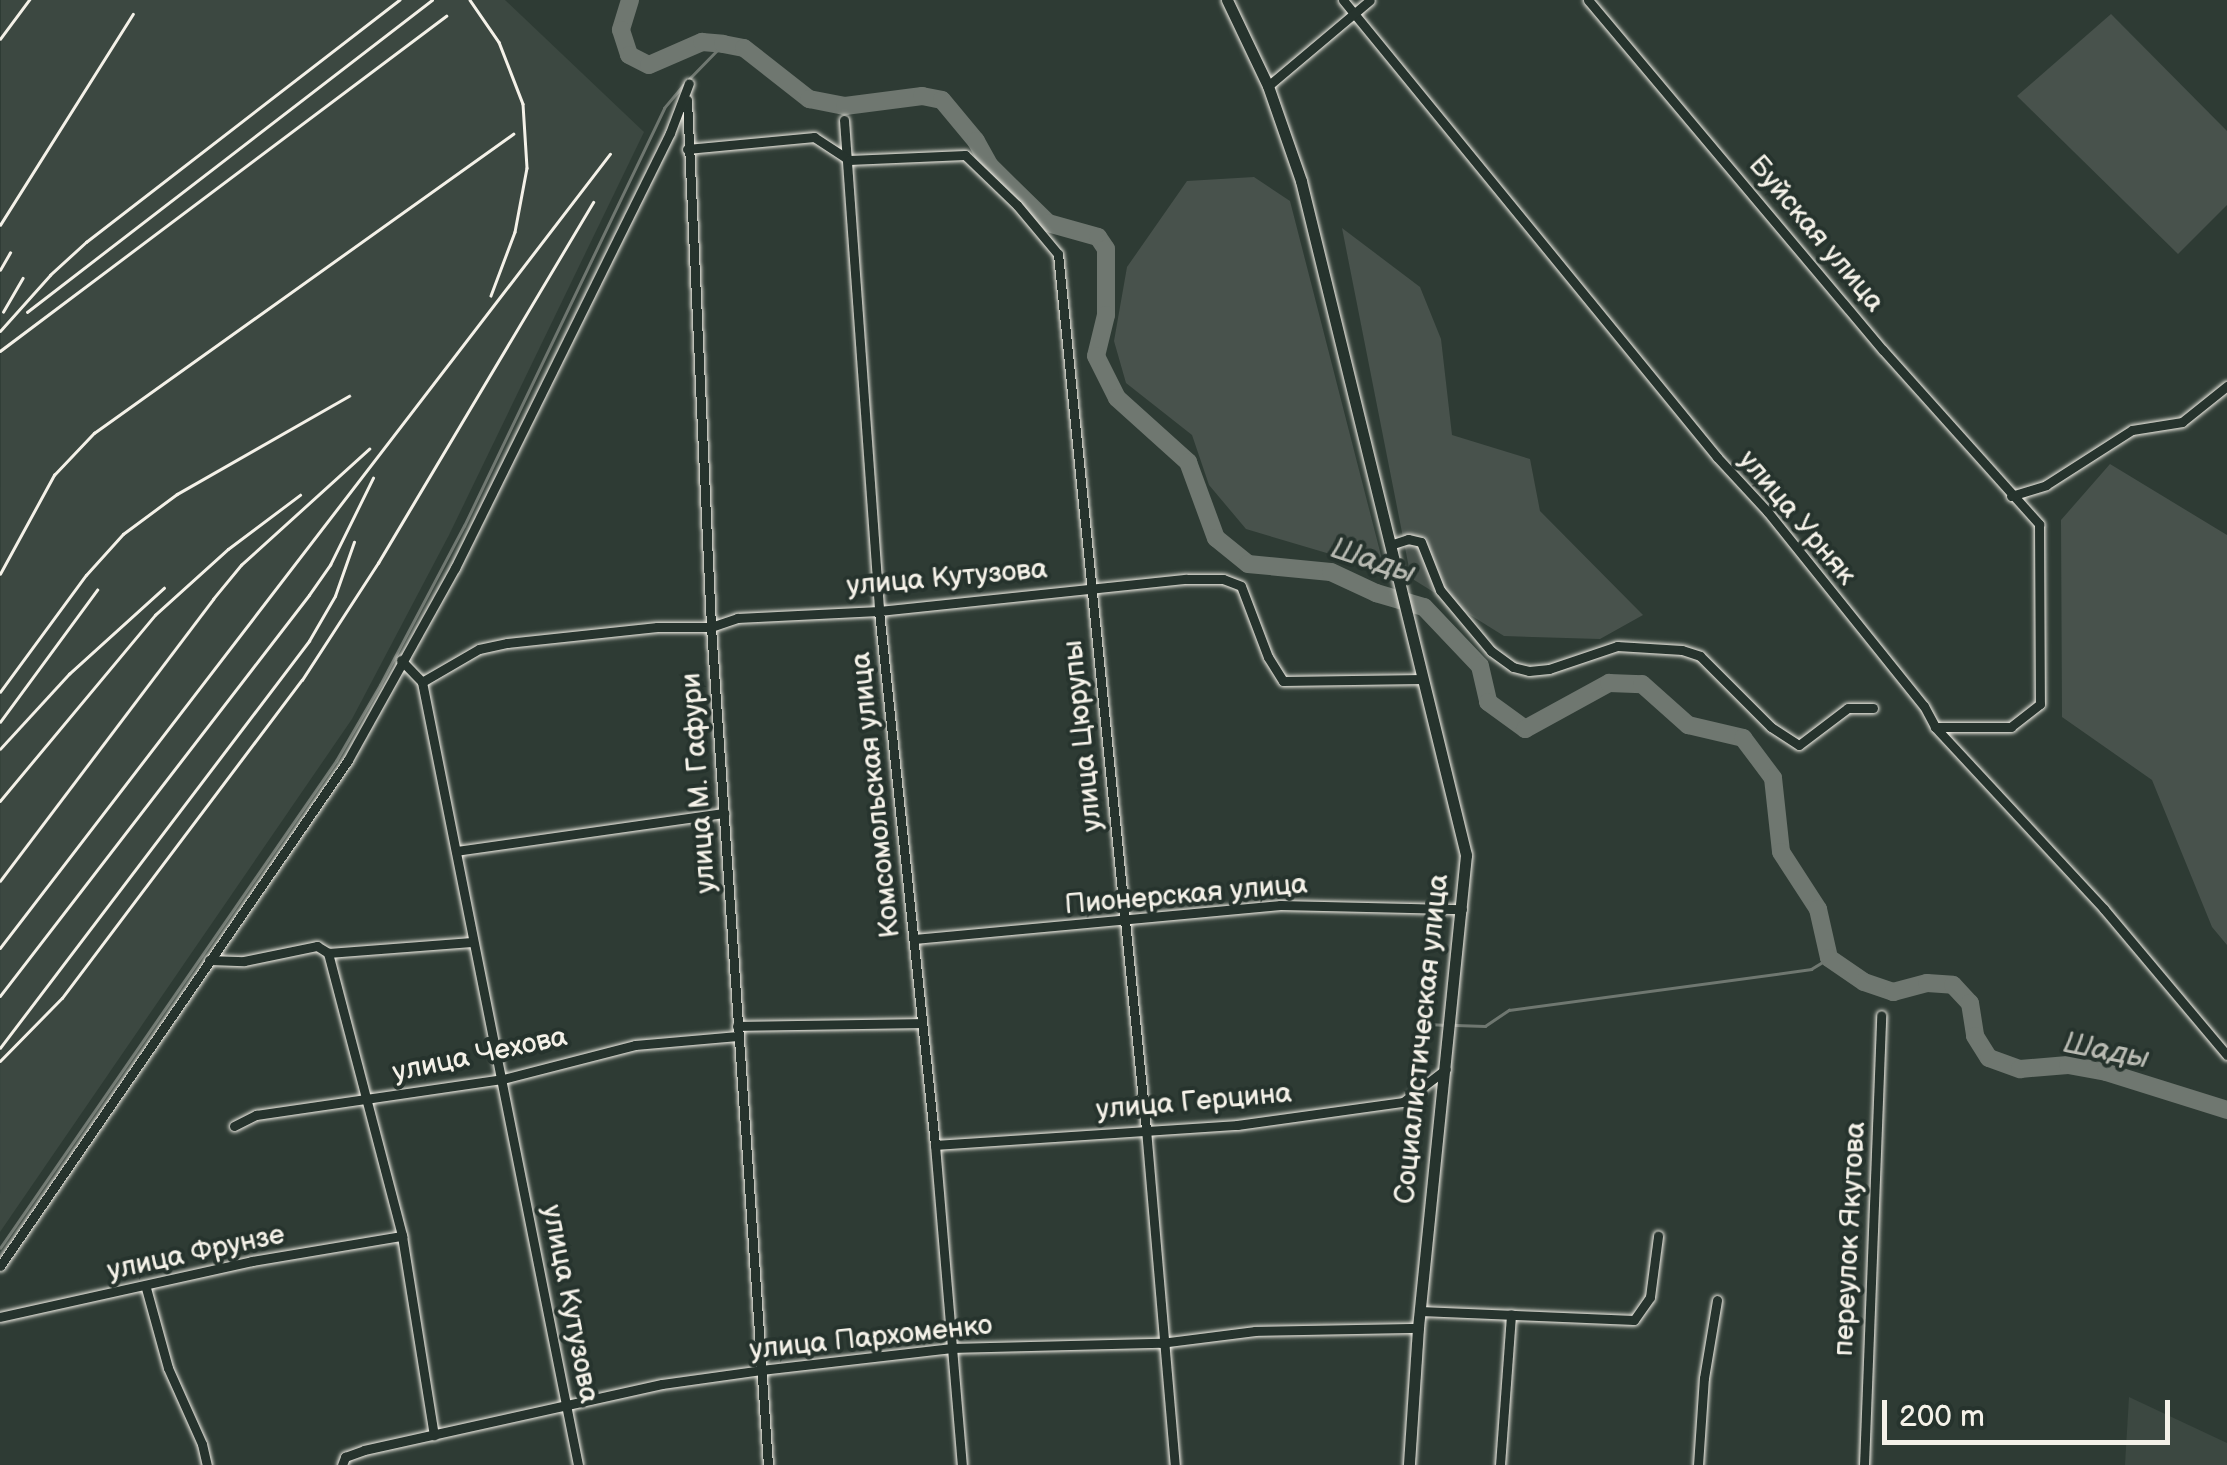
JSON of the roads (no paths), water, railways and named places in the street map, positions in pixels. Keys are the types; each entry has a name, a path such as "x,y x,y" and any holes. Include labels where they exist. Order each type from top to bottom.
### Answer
{"street":[{"name":"Социалистическая улица","path":"1228,0 1268,86 1302,181 1466,855 1418,1328 1410,1465"},
{"name":"улица Урняк","path":"1342,0 1717,457 1767,511 1924,706 1934,727 2104,909 2227,1055"},
{"path":"1268,86 1370,0"},
{"name":"Буйская улица","path":"1588,0 2038,524 2040,704 2011,727 1934,727"},
{"path":"0,1266 348,760 455,568 687,97 689,82"},
{"name":"улица М. Гафури","path":"687,97 711,627 768,1465"},
{"name":"Комсомольская улица","path":"844,120 879,611 936,1145 962,1465"},
{"path":"687,149 814,136 849,160"},
{"name":"улица Цюрупы","path":"849,160 965,155 1058,254 1146,1129 1161,1343 1175,1465"},
{"path":"2011,496 2046,485 2132,430 2182,422 2227,386"},
{"path":"1390,545 1408,539 1421,542 1440,590 1491,651 1513,666 1529,671 1549,669 1617,646 1682,650 1700,656 1772,727 1799,745 1848,708 1872,708"},
{"name":"улица Кутузова","path":"578,1465 422,682 479,649 507,643 657,626 711,627 737,618 879,611 1091,587 1223,579 1240,586 1268,656 1283,681 1423,679"},
{"path":"401,660 422,682"},
{"path":"456,851 724,814"},
{"name":"Пионерская улица","path":"914,940 1280,905 1462,909"},
{"path":"209,960 244,961 317,946 328,953 472,942"},
{"path":"328,953 402,1236 434,1435"},
{"name":"переулок Якутова","path":"1864,1465 1881,1015"},
{"name":"улица Чехова","path":"234,1126 256,1115 503,1079 635,1045 738,1031 922,1023"},
{"name":"улица Герцина","path":"936,1145 1238,1125 1403,1102 1446,1069"},
{"name":"улица Фрунзе","path":"0,1317 146,1288 252,1261 402,1236"},
{"path":"1420,1311 1634,1320 1650,1296 1658,1236"},
{"path":"146,1288 168,1368 207,1465"},
{"path":"1698,1465 1704,1378 1717,1300"},
{"path":"1500,1465 1511,1314"},
{"name":"улица Пархоменко","path":"342,1465 345,1457 364,1450 662,1384 760,1370 950,1348 1161,1343 1255,1332 1418,1328"}],"waterway":[{"name":"Шады","path":"630,0 621,30 629,55 649,65 702,42 723,44 744,48 809,99 845,106 922,96 942,100 976,141 990,166 1048,223 1098,237 1106,249 1106,315 1096,356 1117,398 1188,462 1216,538 1248,564 1331,572 1376,593 1424,607 1480,666 1488,702 1525,729 1609,683 1642,684 1688,725 1743,738 1773,778 1781,852 1818,909 1829,958 1864,982 1893,992 1927,983 1953,985 1970,1003 1975,1036 1989,1058 2020,1069 2068,1065 2106,1072 2227,1110"},
{"path":"689,79 723,44"},
{"path":"0,1248 336,761 464,526 664,108 683,85"},
{"path":"1455,1025 1485,1026 1509,1010 1811,969 1829,958"},
{"path":"1428,1024 1447,1025"}],"railway":[{"path":"0,39 29,0"},
{"path":"0,331 86,242 399,0"},
{"path":"27,312 432,0"},
{"path":"470,0 499,42 523,104 527,168 515,232 491,296"},
{"path":"0,225 133,14"},
{"path":"0,351 446,16"},
{"path":"0,574 54,475 94,433 513,134"},
{"path":"0,948 610,154"},
{"path":"0,1061 62,998 302,680 378,563 593,202"},
{"path":"0,270 10,253"},
{"path":"3,312 23,278"},
{"path":"0,692 86,575 123,534 177,494 349,396"},
{"path":"0,881 241,565 369,449"},
{"path":"0,996 309,595 330,565 373,478"},
{"path":"0,801 155,615 228,549 300,495"},
{"path":"0,1048 309,641 335,596 354,542"},
{"path":"0,749 69,674 164,588"},
{"path":"0,722 97,590"}]}
